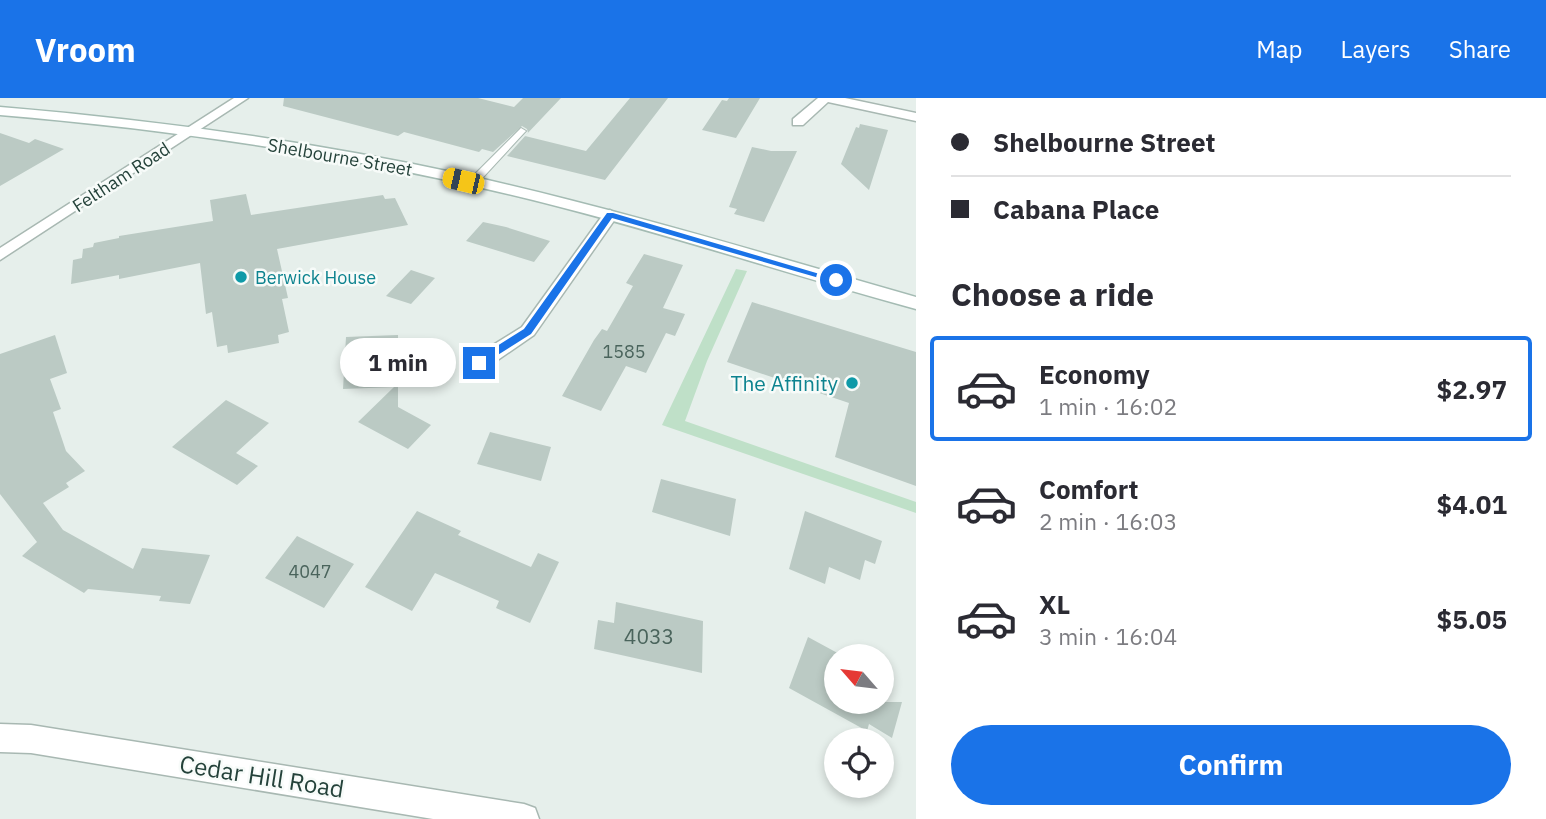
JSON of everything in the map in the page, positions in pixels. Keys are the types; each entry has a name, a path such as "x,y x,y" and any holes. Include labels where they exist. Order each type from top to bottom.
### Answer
{"street":[{"name":"Feltham Road","path":"0,255 242,98"},
{"path":"799,122 826,98 916,117"},
{"name":"Shelbourne Street","path":"0,111 191,131 373,162 610,215 916,303"},
{"path":"479,363 527,331 610,215"},
{"name":"Cedar Hill Road","path":"0,738 31,739 524,819"}],"lane":[{"path":"472,183 521,131"}],"green space":[{"path":"736,269 747,271 707,361 685,421 916,502 916,513 662,425"}],"building":[{"path":"284,98 478,98 514,107 523,98 561,98 528,133 522,126 493,152 482,149 479,152 404,132 398,136 283,106"},
{"path":"630,98 668,98 605,180 507,156 525,136 586,151"},
{"path":"729,98 760,98 736,138 702,130 722,100 727,101"},
{"path":"860,124 888,130 869,190 841,164 856,127 859,128"},
{"path":"0,133 29,143 35,139 64,149 0,186"},
{"path":"752,147 771,151 797,151 764,222 734,214 737,209 729,207"},
{"name":"Berwick House","path":"246,194 251,215 383,195 385,199 395,198 408,225 277,249 288,298 282,299 289,332 278,335 279,343 228,353 227,345 217,347 212,312 206,314 200,263 119,279 119,275 71,284 73,260 82,258 83,249 93,247 94,243 119,236 213,221 210,200"},
{"path":"483,222 550,241 534,262 466,241"},
{"path":"644,254 683,265 663,308 685,314 675,336 666,333 646,373 626,366 601,411 562,396 594,340 602,329 607,331 633,286 626,283"},
{"path":"411,270 435,278 411,304 386,296"},
{"name":"The Affinity","path":"752,302 916,352 916,486 835,457 849,403 727,362"},
{"path":"55,335 67,373 50,379 61,409 53,412 66,451 85,471 66,483 69,487 43,503 63,530 133,569 142,548 210,555 190,604 159,601 161,596 88,589 84,593 22,556 37,542 0,494 0,354"},
{"path":"398,335 398,407 431,425 408,449 358,422 394,387 343,389 346,337"},
{"path":"226,400 269,423 236,453 258,466 237,485 172,447"},
{"path":"490,432 551,447 541,481 477,464"},
{"path":"661,479 736,499 730,536 652,512"},
{"path":"417,511 461,531 458,535 531,567 538,553 559,562 530,623 496,608 499,601 435,573 412,611 365,587"},
{"path":"805,511 882,541 875,564 865,560 860,580 829,567 825,584 789,569"},
{"path":"297,536 354,564 324,608 265,578"},
{"path":"616,602 703,621 702,673 594,649 598,620 614,623"},
{"path":"808,637 824,646 824,707 789,688"},
{"path":"894,702 902,702 894,731 894,728 876,728 869,724 868,728 862,728 836,714 894,714"}],"place":[{"name":"Berwick House","path":"241,277"},
{"name":"The Affinity","path":"852,383"}],"route":[{"path":"479,363 527,331 610,215 836,280"}]}
